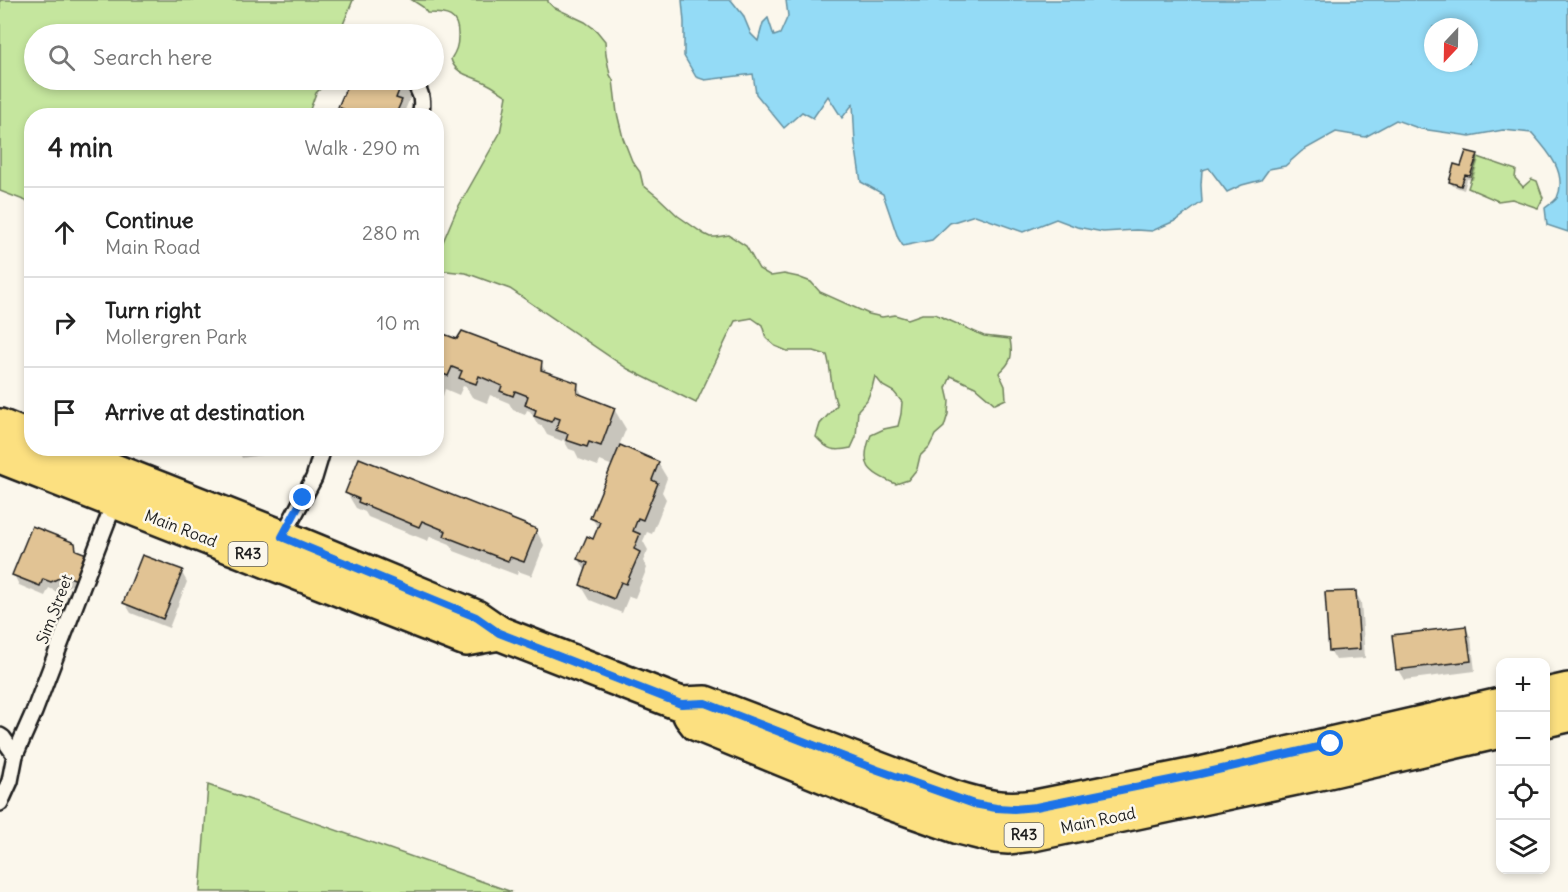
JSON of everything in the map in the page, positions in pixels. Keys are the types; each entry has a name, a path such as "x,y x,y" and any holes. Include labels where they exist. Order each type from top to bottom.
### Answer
{"main road":[{"path":"0,426 24,435"},
{"name":"Main Road","path":"0,456 119,489 277,551 476,617 499,633 681,704 705,703 952,797 985,806 1014,809 1036,807 1200,774 1496,706"},
{"name":"Main Road","path":"68,456 119,489"},
{"path":"1550,694 1568,690"},
{"name":"Main Road","path":"681,704 697,724 888,802 959,827 1009,837 1033,834 1217,795 1496,732"},
{"path":"1550,719 1568,715"}],"lane":[{"path":"419,90 423,103 422,108"},
{"path":"277,551 314,478 321,456"},
{"name":"Sim Street","path":"0,803 10,781 15,755 34,712 119,489"},
{"path":"0,736 15,755"}],"green space":[{"path":"0,0 353,0 343,24 24,24 24,90 319,90 311,108 24,108 24,200 0,191"},
{"path":"412,0 548,0 553,7 585,22 605,41 623,138 632,161 640,172 643,185 678,216 704,234 710,237 729,235 746,246 759,269 771,276 784,274 811,282 820,292 869,314 882,317 895,315 908,319 922,314 935,314 984,336 1010,339 1011,358 999,373 1005,386 1006,399 995,404 975,387 951,376 946,388 949,401 944,427 935,435 929,447 920,456 917,469 908,480 896,484 873,472 866,461 867,445 871,435 898,426 901,414 902,402 875,376 867,400 858,410 856,437 851,448 835,450 824,445 816,437 820,424 837,405 827,355 814,351 787,351 775,346 766,338 762,325 752,318 735,321 696,403 628,369 510,289 466,273 444,271 444,239 456,211 500,133 507,96 489,84 456,69 451,59 458,40 458,29 454,19 446,15 427,13 423,7"},
{"path":"1478,157 1516,170 1515,178 1523,187 1532,179 1537,181 1543,198 1538,208 1512,199 1498,201 1468,188"},
{"path":"208,785 512,892 200,892"}],"water":[{"path":"682,0 731,0 743,15 751,34 758,41 763,23 768,18 774,36 780,34 788,16 786,0 1568,0 1568,232 1547,225 1545,208 1557,198 1560,180 1555,163 1532,133 1503,130 1470,136 1421,129 1396,120 1365,137 1336,132 1302,151 1285,166 1269,169 1261,180 1227,192 1209,168 1202,170 1202,202 1177,220 1152,231 1103,232 1077,227 1056,219 1023,232 975,215 950,223 932,240 903,246 883,194 861,182 855,143 853,104 842,118 828,96 813,118 802,112 784,128 756,94 753,74 705,80 696,77 684,56"}],"building":[{"path":"345,90 399,90 396,98 402,100 398,108 338,107"},
{"path":"1466,151 1478,154 1470,176 1465,175 1461,186 1449,182 1454,164 1461,166"},
{"path":"462,331 542,361 541,370 578,383 577,393 615,408 601,446 589,442 587,447 566,440 568,434 556,430 560,419 554,417 551,422 534,416 536,410 525,405 528,396 515,391 513,396 500,391 502,386 479,376 476,384 459,378 462,371 452,367 448,376 444,374 444,334 457,339"},
{"path":"620,445 659,462 652,480 658,483 643,520 638,518 633,531 640,534 634,549 640,552 626,584 621,582 614,599 580,585 588,563 577,559 587,536 593,539 600,522 590,518"},
{"path":"359,458 537,529 524,562 510,557 508,561 444,536 446,531 422,521 419,527 358,502 359,499 345,493"},
{"path":"32,526 75,543 76,550 89,555 79,581 65,575 51,582 43,579 40,586 12,575"},
{"path":"142,555 183,570 163,619 123,603"},
{"path":"1356,591 1360,649 1329,651 1325,592"},
{"path":"1466,626 1471,661 1396,670 1392,635"}],"route":[{"path":"303,498 282,537 476,617 499,633 681,704 705,703 878,770 974,804 1014,809 1036,807 1200,774 1331,744"}]}
